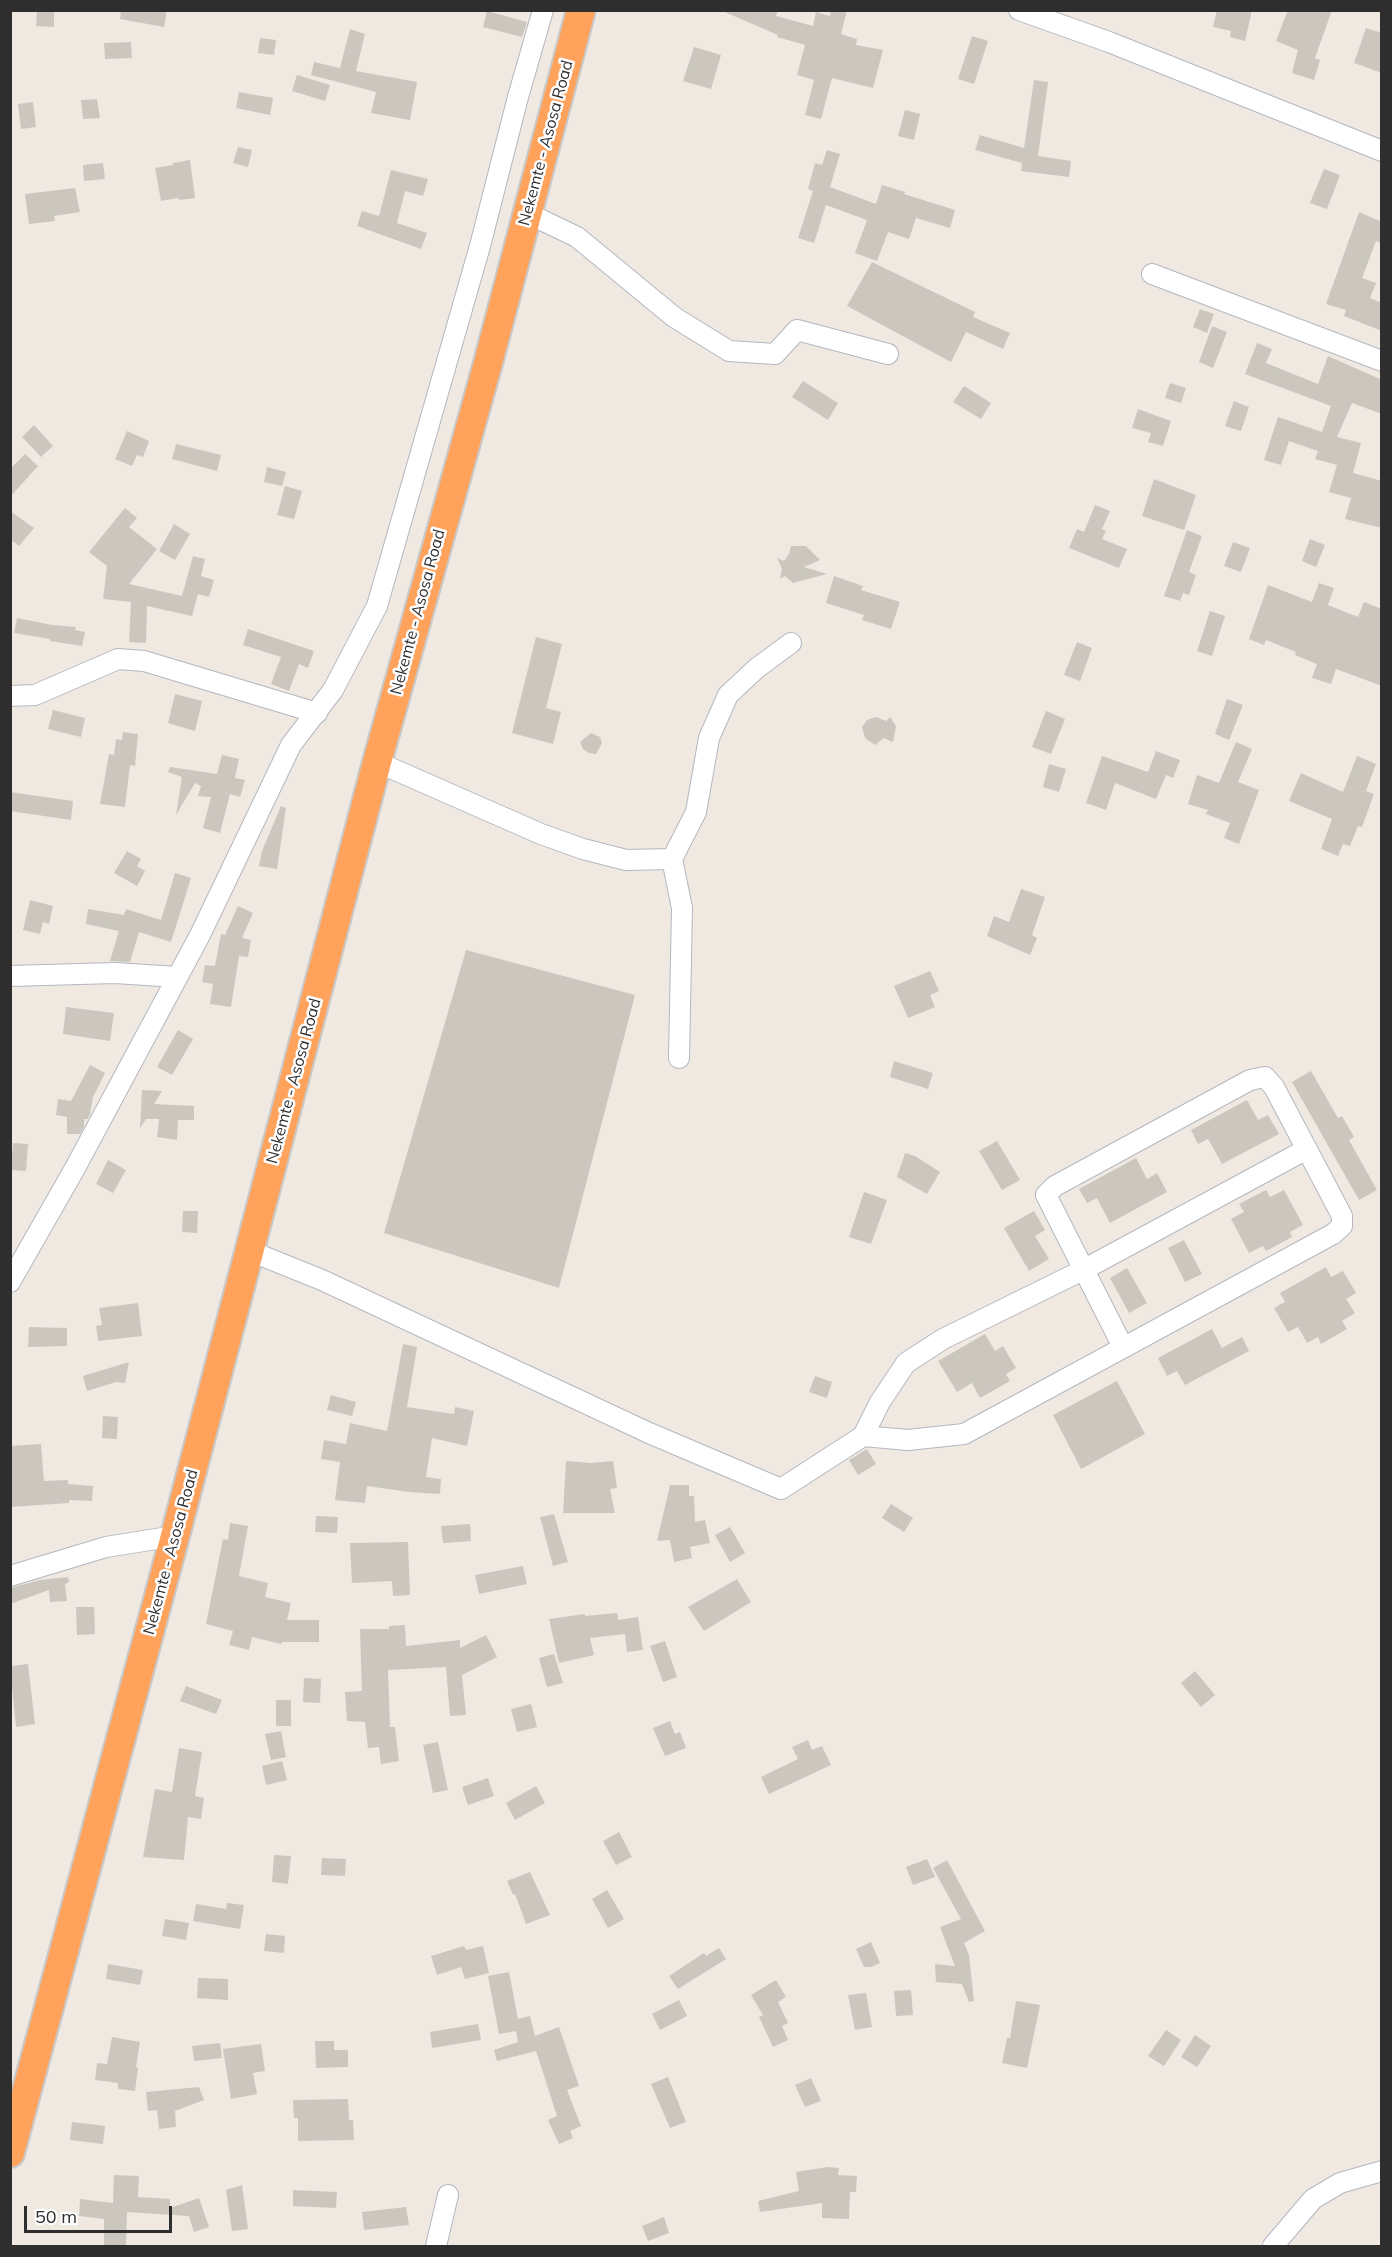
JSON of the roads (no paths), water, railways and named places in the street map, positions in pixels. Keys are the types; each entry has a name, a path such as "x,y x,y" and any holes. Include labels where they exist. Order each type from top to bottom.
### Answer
{"highway":[{"name":"Nekemte - Asosa Road","path":"10,2153 175,1536 377,762 488,363 581,10"}],"street":[{"path":"10,1282 16,1264 74,1170 177,977 291,745 333,690 377,606 480,246 543,10"},
{"path":"1019,10 1109,42 1382,151"},
{"path":"527,213 577,237 675,317 729,351 775,354 797,330 888,354"},
{"path":"1152,274 1382,361"},
{"path":"679,1058 682,908 672,859 696,812 709,738 728,695 757,668 792,643"},
{"path":"10,696 35,695 118,659 144,661 317,712"},
{"path":"377,762 541,834 583,849 626,861 672,859"},
{"path":"10,975 115,973 177,977"},
{"path":"863,1436 908,1440 964,1434 1333,1234 1342,1226 1342,1216 1266,1077 1250,1080 1055,1186 1046,1195 1122,1347"},
{"path":"249,1251 322,1280 649,1433 781,1489 863,1436 880,1402 906,1363 943,1339 1083,1270 1307,1149"},
{"path":"10,1576 106,1547 175,1536"},
{"path":"1273,2247 1313,2199 1340,2183 1382,2171"},
{"path":"436,2247 448,2195"}]}
